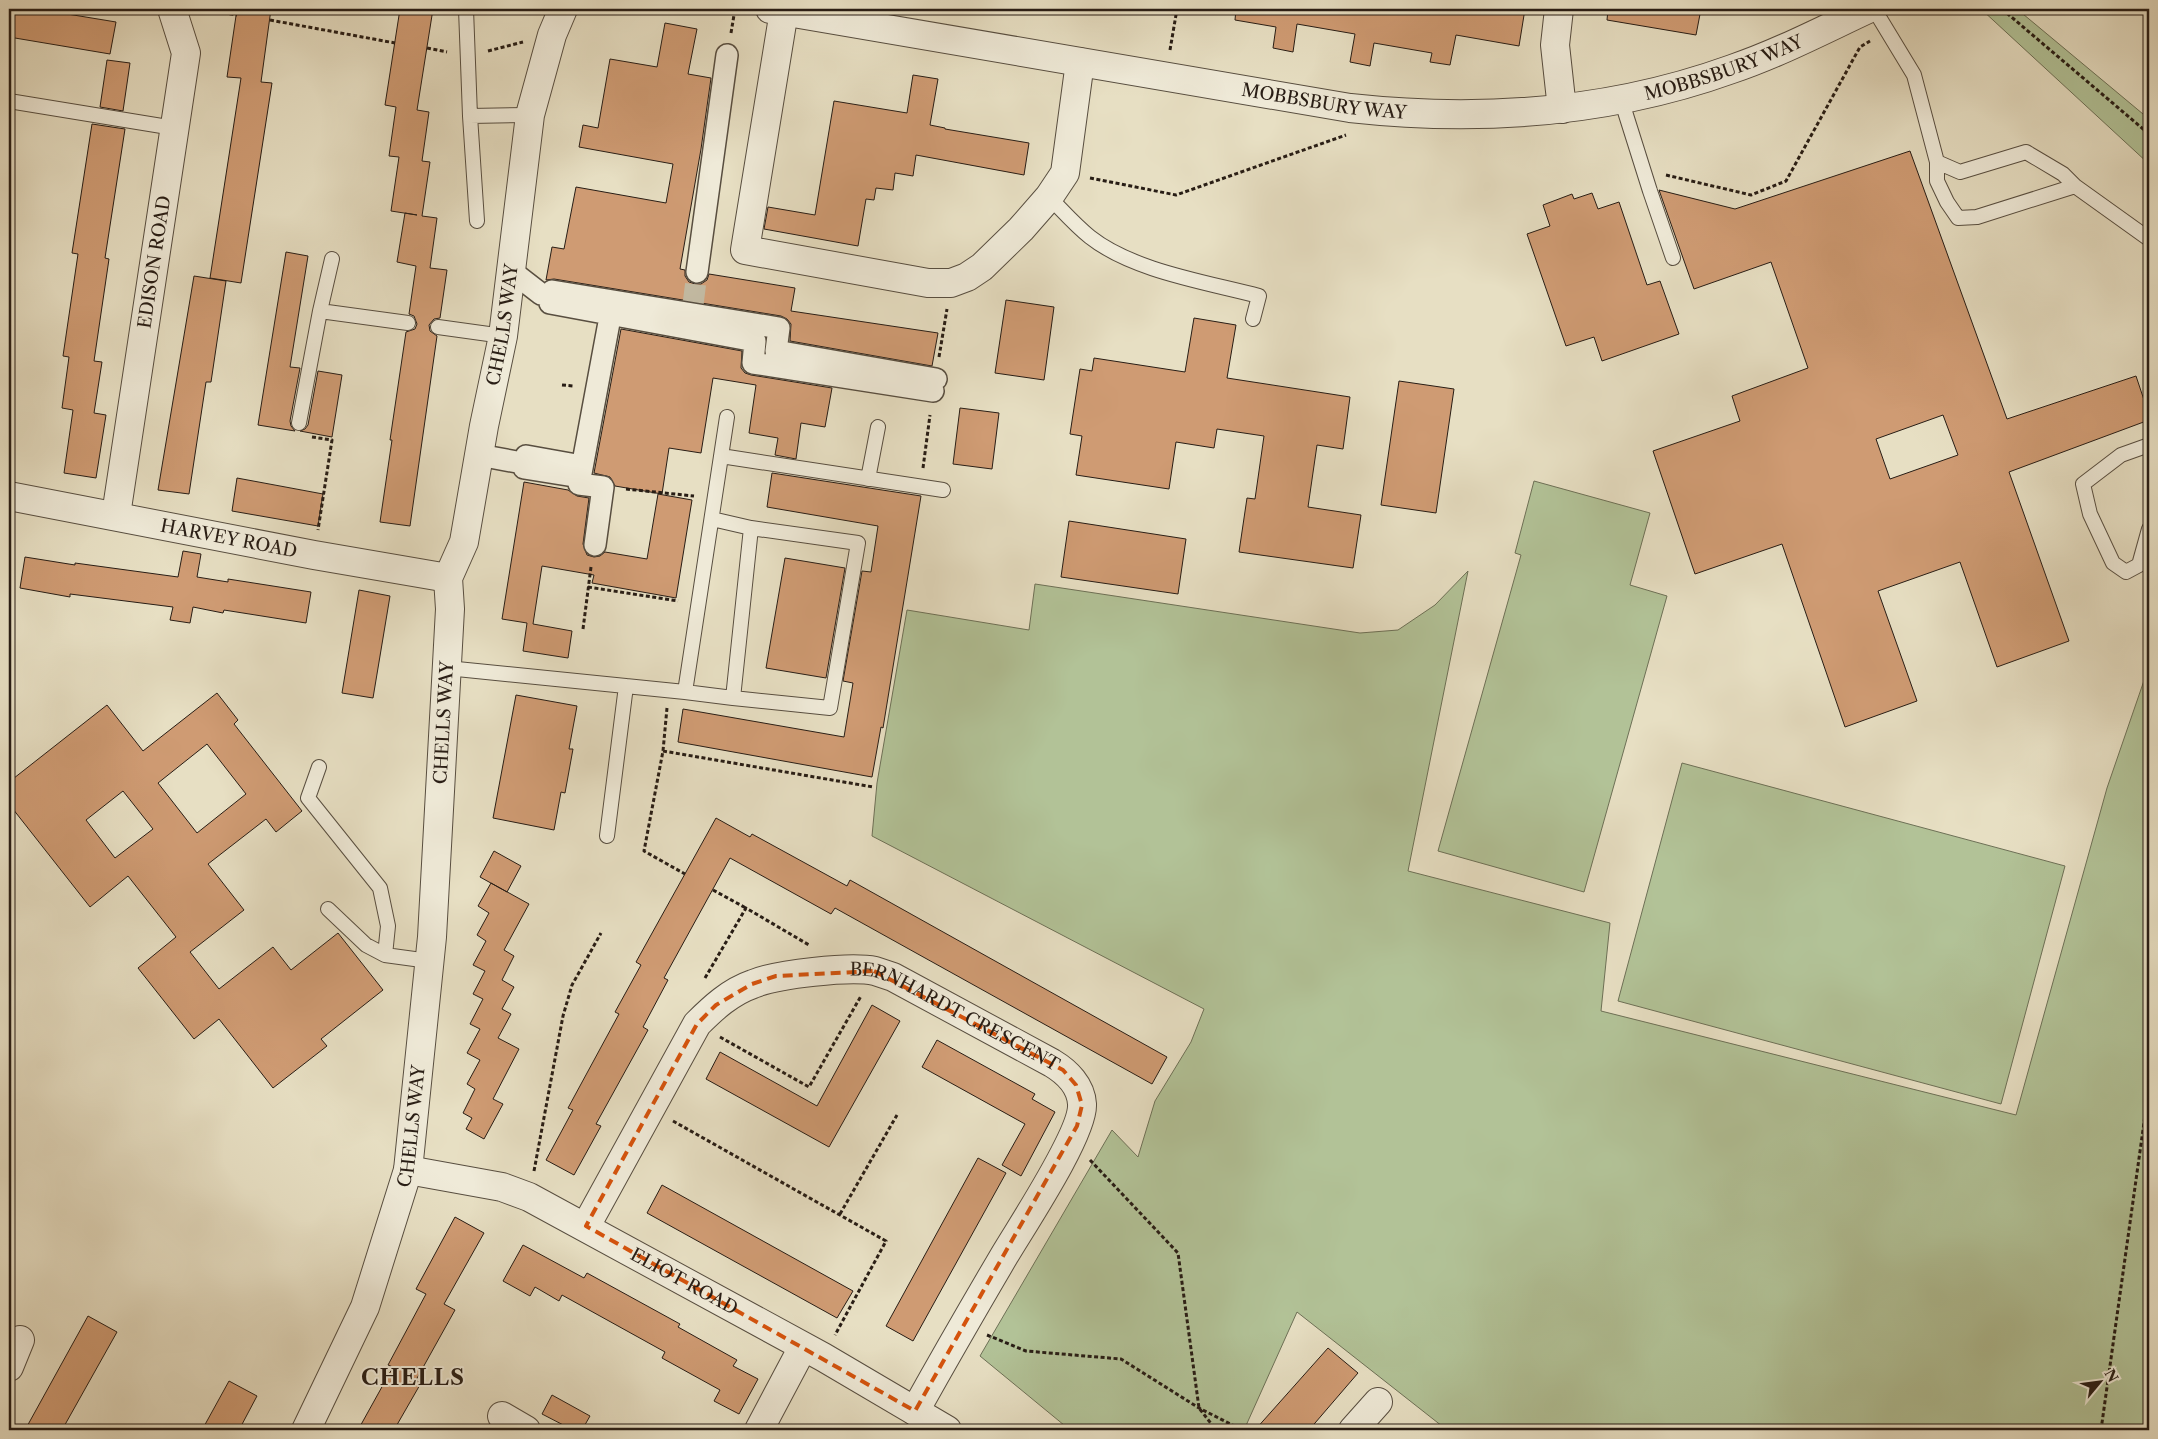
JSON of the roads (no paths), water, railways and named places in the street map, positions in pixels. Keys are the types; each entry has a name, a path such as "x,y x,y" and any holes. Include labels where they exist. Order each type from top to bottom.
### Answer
{"street":[{"name":"EDISON ROAD","path":"116,515 186,54 172,9"},
{"name":"CHELLS WAY","path":"306,1430 364,1307 408,1170 430,961 450,610 448,578 464,542 503,336 530,115 552,35 563,9"},
{"path":"1559,9 1555,45 1562,109"},
{"name":"MOBBSBURY WAY","path":"777,10 842,15 1080,62 1350,108 1400,113 1464,114 1562,109 1621,99 1672,87 1731,70 1767,56 1868,9"},
{"path":"777,10 745,250 928,283 951,283 967,277 982,267 1021,229 1065,173 1080,62"},
{"path":"697,272 728,55"},
{"path":"510,270 541,294"},
{"path":"612,307 692,309 756,332"},
{"path":"612,307 756,332"},
{"path":"595,545 603,488 579,484 612,307"},
{"path":"756,332 754,363 775,359 934,385"},
{"path":"479,455 517,462"},
{"name":"HARVEY ROAD","path":"9,496 116,515 314,555 448,578"},
{"name":"BERNHARDT CRESCENT","path":"586,1226 697,1024 716,1005 752,984 776,976 839,970 874,971 893,978 1063,1070 1076,1084 1082,1105 1077,1126 1051,1178 915,1411"},
{"name":"ELIOT ROAD","path":"408,1170 502,1187 529,1197 586,1226 813,1352 947,1430"},
{"path":"9,1367 20,1340"},
{"path":"759,1430 813,1352"},
{"path":"1354,1430 1378,1402"},
{"path":"502,1416 526,1430"}],"lane":[{"path":"466,9 470,116 477,220"},
{"path":"1874,9 1914,75 1937,162 1937,181 1947,202 1958,218 1977,218 2075,186"},
{"path":"1621,99 1642,169 1673,258"},
{"path":"9,102 174,128"},
{"path":"470,116 530,115"},
{"path":"1937,162 1960,172 2026,152 2063,174 2075,186 2149,239"},
{"path":"1048,197 1090,237 1124,258 1158,270 1259,296 1253,319"},
{"path":"299,423 320,311 332,259"},
{"path":"320,311 408,323"},
{"path":"438,327 503,336"},
{"path":"685,692 727,417"},
{"path":"868,480 878,428"},
{"path":"2149,444 2121,456 2083,484 2090,514 2113,563 2126,572 2139,564 2149,529"},
{"path":"721,456 943,490"},
{"path":"446,668 830,708 858,544 752,528 712,519"},
{"path":"733,698 752,528"},
{"path":"607,836 626,686"},
{"path":"319,767 308,798 380,888 388,926 385,956"},
{"path":"328,909 366,945 385,956 430,961"}],"tunnel":[{"path":"693,305 697,272"}],"district":[{"name":"CHELLS","path":"413,1377"}]}
